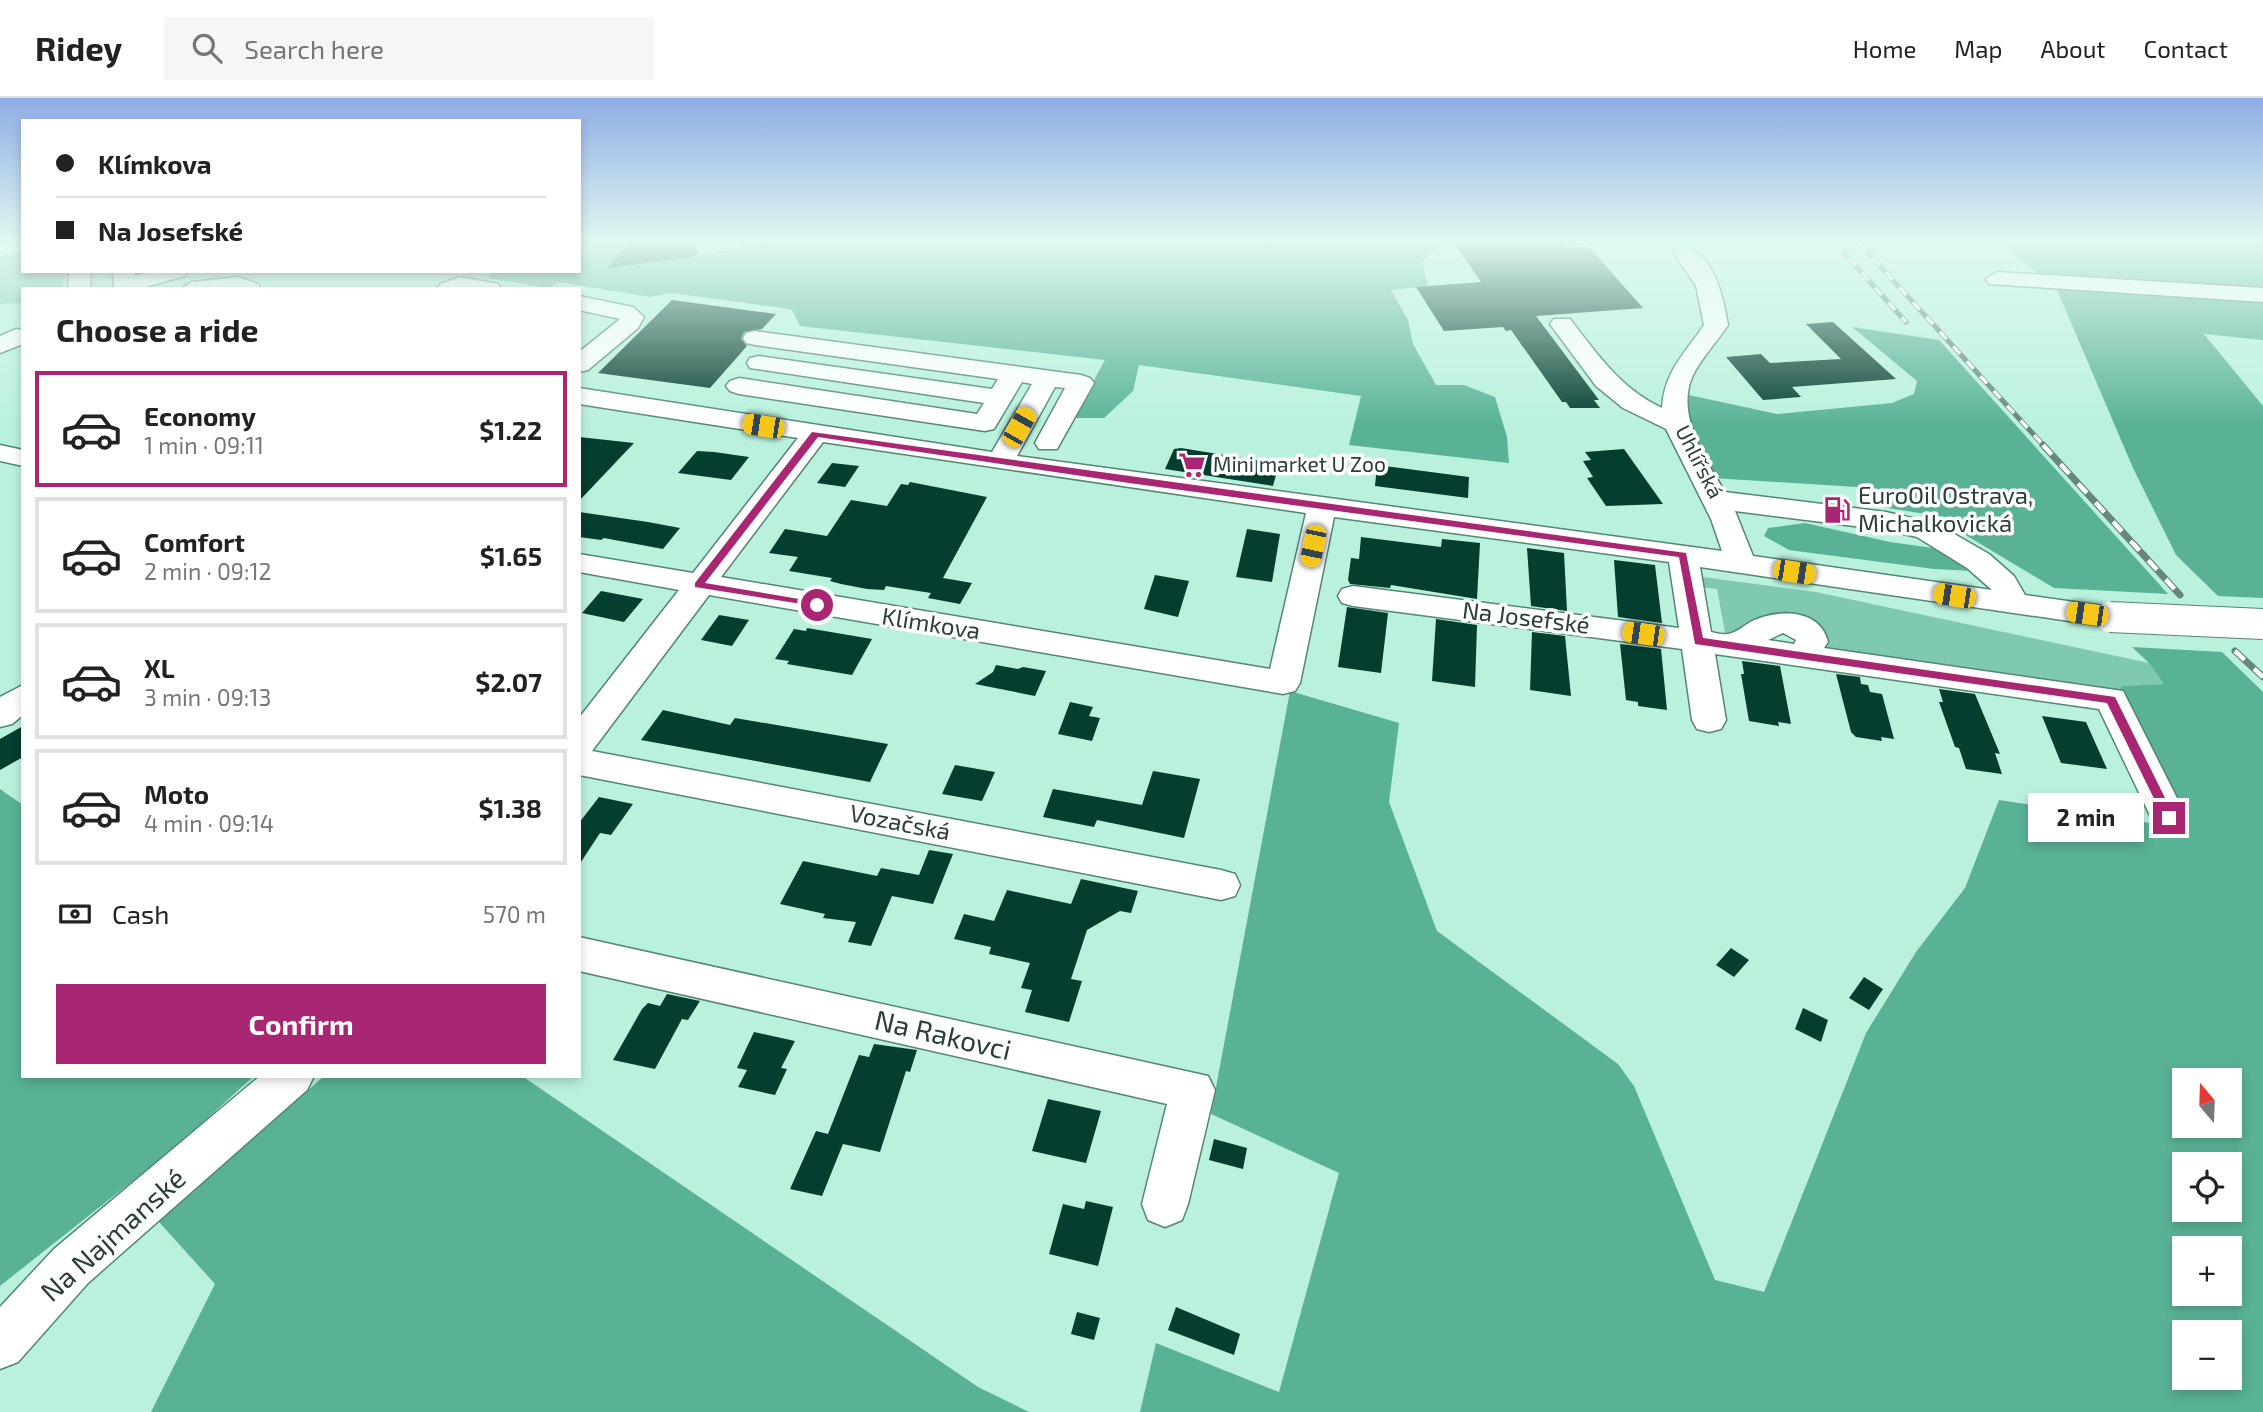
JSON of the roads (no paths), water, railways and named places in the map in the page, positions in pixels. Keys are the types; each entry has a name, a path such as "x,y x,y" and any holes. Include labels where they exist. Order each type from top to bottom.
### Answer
{"street":[{"path":"581,363 630,323 643,318 587,304"},
{"name":"Uhlířská","path":"1713,304 1716,325 1686,365 1676,387 1675,414 1692,459 1718,500 1738,550 1740,563"},
{"path":"581,331 609,308"},
{"path":"1562,324 1605,381 1632,403 1680,426"},
{"path":"1014,374 1000,398 759,363 766,339 1081,383 1048,443"},
{"path":"1000,461 1047,379"},
{"path":"581,396 1000,461 1740,563 2016,605 2110,617 2263,624"},
{"path":"581,740 815,434"},
{"path":"0,453 21,458"},
{"path":"1718,500 1886,521 1927,530 1978,561 2003,583 2016,605"},
{"name":"Klímkova","path":"581,563 1283,682 1322,507"},
{"path":"1683,555 1709,720"},
{"name":"Na Josefské","path":"1353,596 2111,699 2169,818"},
{"path":"0,715 21,699"},
{"name":"Vozačská","path":"581,762 1222,885"},
{"name":"Na Rakovci","path":"581,954 1193,1090 1165,1205"},
{"name":"Na Najmanské","path":"0,1344 71,1266 290,1078"}],"railway":[{"path":"1890,304 1906,322"},
{"path":"1915,304 2045,447"},
{"path":"2043,445 2180,595"},
{"path":"2235,651 2263,677"}],"place":[{"name":"Mini market U Zoo","path":"1192,465"},
{"name":"EuroOil Ostrava, Michalkovická","path":"1837,510"}]}
